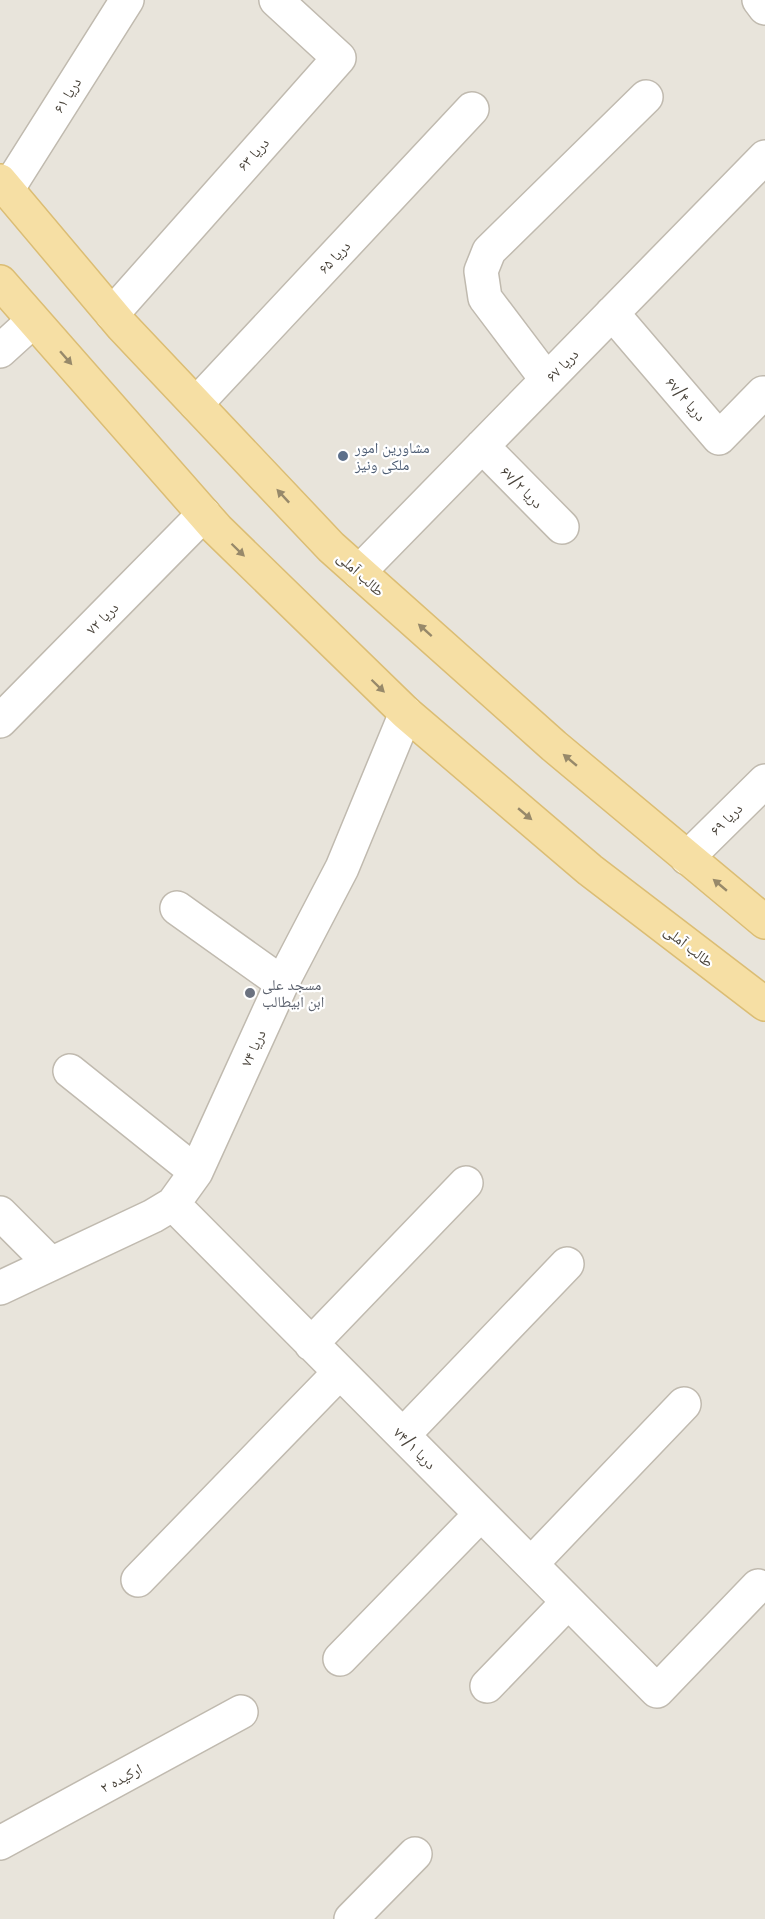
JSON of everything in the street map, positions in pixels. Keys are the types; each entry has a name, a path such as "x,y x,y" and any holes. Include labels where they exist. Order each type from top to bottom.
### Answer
{"main road":[{"name":"طالب آملی","path":"4,185 112,314 331,547 554,746 765,922"},
{"name":"طالب آملی","path":"0,282 204,514 406,713 590,870 765,1004"}],"street":[{"name":"دریا ۶۱","path":"4,185 127,0"},
{"name":"دریا ۶۳","path":"112,314 339,58 276,0"},
{"path":"759,0 765,8"},
{"path":"547,380 485,298 481,270 489,251 646,97"},
{"name":"دریا ۶۵","path":"196,404 472,109"},
{"name":"دریا ۶۷","path":"359,572 765,157"},
{"name":"دریا ۶۷/۴","path":"612,313 719,438 763,393"},
{"path":"0,351 33,321"},
{"name":"دریا ۶۷/۲","path":"482,446 562,527"},
{"name":"دریا ۷۲","path":"0,721 204,514"},
{"name":"دریا ۷۴","path":"0,1288 153,1216 173,1204 196,1172 282,984 342,868 406,713"},
{"name":"دریا ۶۹","path":"687,858 765,781"},
{"path":"177,908 282,984"},
{"path":"70,1071 196,1172"},
{"path":"311,1344 466,1184"},
{"name":"دریا ۷۴/۱","path":"173,1204 657,1691 758,1586"},
{"path":"0,1213 51,1264"},
{"path":"403,1435 567,1264"},
{"path":"138,1580 340,1372"},
{"path":"531,1564 684,1404"},
{"path":"340,1659 481,1514"},
{"path":"487,1686 568,1602"},
{"name":"ارکیده ۲","path":"0,1843 241,1712"},
{"path":"351,1919 415,1854"}],"shaded area":[{"path":"0,0 765,0 765,1919 0,1919"}],"place":[{"name":"مشاورین امور ملکی ونیز","path":"343,456"},
{"name":"مسجد علی ابن ابیطالب","path":"250,993"}]}
